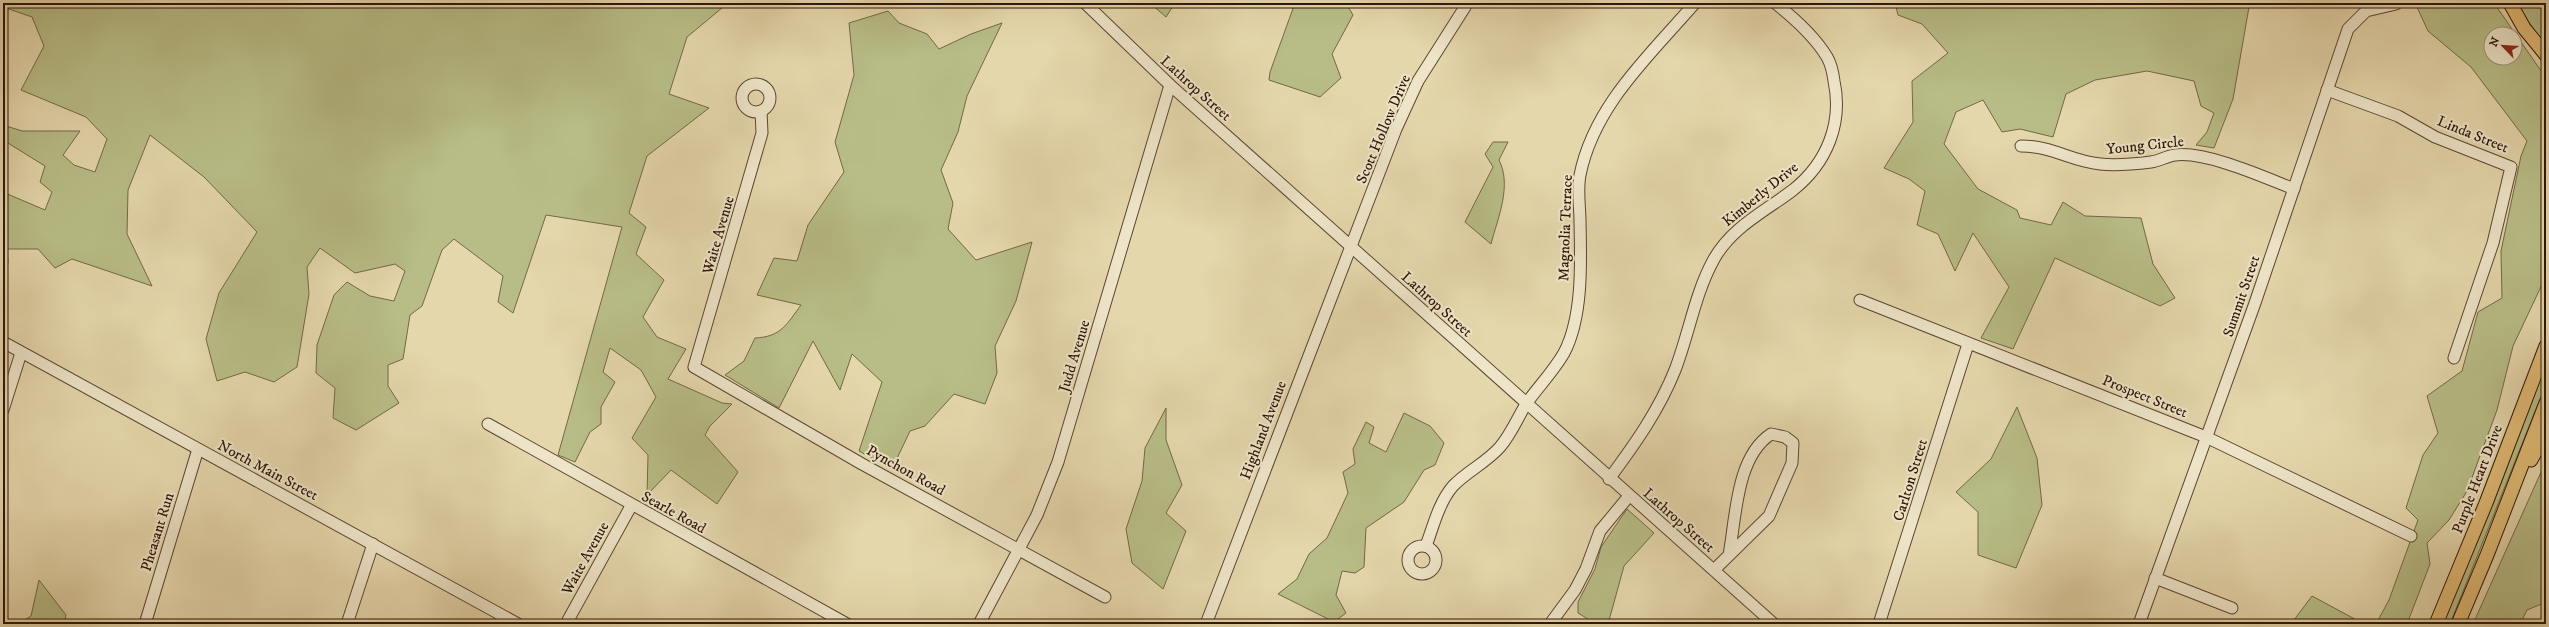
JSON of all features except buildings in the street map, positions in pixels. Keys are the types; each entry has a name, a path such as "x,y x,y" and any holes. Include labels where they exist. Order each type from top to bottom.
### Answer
{"main road":[{"path":"2510,3 2524,28 2546,55"},
{"name":"Purple Heart Drive","path":"2436,624 2486,503 2544,351 2546,338"},
{"path":"2458,624 2501,521 2546,403"},
{"path":"2501,521 2546,432"}],"street":[{"name":"Lathrop Street","path":"1085,3 1170,85 1774,624"},
{"name":"Magnolia Terrace","path":"1426,546 1448,493 1464,476 1482,464 1499,448 1526,404 1552,372 1564,353 1576,318 1580,223 1578,192 1580,175 1588,149 1604,112 1623,85 1695,3"},
{"name":"Kimberly Drive","path":"1609,478 1630,451 1659,406 1675,370 1706,275 1722,246 1735,231 1809,175 1825,154 1834,133 1838,99 1828,58 1792,17 1775,3"},
{"name":"Summit Street","path":"2140,624 2155,578 2294,189 2348,30 2356,19 2366,11 2377,7 2396,4"},
{"name":"Scott Hollow Drive","path":"1350,247 1407,103 1418,81 1465,7"},
{"name":"Judd Avenue","path":"979,624 1037,515 1058,462 1170,85"},
{"name":"Linda Street","path":"2327,90 2398,116 2435,137 2511,167 2493,243 2454,358"},
{"name":"Waite Avenue","path":"694,367 762,133 761,111"},
{"name":"Young Circle","path":"2021,146 2047,148 2081,162 2102,164 2152,162 2175,155 2195,155 2236,166 2294,189"},
{"name":"Highland Avenue","path":"1206,624 1350,247"},
{"name":"Prospect Street","path":"1860,300 1968,344 2068,381 2206,437 2410,536"},
{"name":"North Main Street","path":"3,342 125,407 198,449 518,624"},
{"name":"Carlton Street","path":"1879,624 1968,344"},
{"path":"3,410 22,353"},
{"name":"Pynchon Road","path":"694,367 862,464 1106,597"},
{"name":"Searle Road","path":"488,424 631,506 847,624"},
{"path":"1714,570 1769,516 1792,462 1794,446 1785,437 1771,434 1756,447 1737,496 1728,555"},
{"name":"Pheasant Run","path":"145,624 198,449"},
{"path":"1550,624 1579,583 1600,531 1629,496"},
{"name":"Waite Avenue","path":"566,624 631,506"},
{"path":"347,624 374,544"},
{"path":"2155,578 2232,608"}],"green space":[{"path":"3,3 728,3 687,37 669,94 709,108 647,156 629,213 646,227 636,254 664,280 643,317 657,337 686,349 668,379 722,403 732,404 710,426 705,435 738,472 717,504 671,470 647,495 648,455 632,438 656,397 641,370 610,348 603,372 615,382 601,407 601,424 590,432 575,462 558,455 622,227 546,215 513,313 498,302 503,276 454,239 442,250 422,306 410,315 403,359 388,365 388,386 399,403 356,430 333,418 335,388 316,373 317,345 334,295 347,282 370,296 394,301 405,271 395,264 355,273 320,248 307,267 309,294 297,367 274,382 245,372 217,381 206,339 219,293 257,232 204,177 150,135 128,190 127,234 152,286 72,259 55,268 38,249 7,249 8,263 3,269 5,193 45,210 52,192 40,182 45,166 3,140 3,125 22,131 80,131 63,155 74,165 95,172 107,139 86,117 21,90 44,46 32,17 3,7"},
{"path":"1150,3 1175,3 1166,17"},
{"path":"1295,3 1346,3 1353,15 1332,54 1341,78 1320,97 1269,80 1270,72"},
{"path":"1895,3 2212,3 2249,7 2233,99 2214,148 2196,145 2207,132 2214,113 2201,106 2194,81 2147,71 2095,80 2066,94 2053,137 2020,129 2002,132 1983,100 1956,112 1944,144 1978,189 2017,210 2020,218 2051,225 2063,202 2085,216 2141,218 2153,264 2175,298 2160,306 2055,258 2013,349 1981,338 2009,287 1973,233 1955,271 1938,234 1917,225 1925,191 1909,179 1884,168 1913,122 1912,81 1948,53 1922,24 1898,15"},
{"path":"2415,3 2494,3 2510,26 2483,26 2483,66 2523,66 2523,45 2546,78 2546,276 2513,346 2497,410 2467,491 2449,520 2427,543 2430,564 2407,624 2376,624 2389,600 2418,520 2406,508 2423,455 2438,433 2427,396 2462,371 2478,312 2502,298 2501,251 2521,156 2527,141 2471,67 2428,31"},
{"path":"2516,3 2535,3 2546,8 2546,48"},
{"path":"888,11 899,23 927,34 939,49 971,34 1002,23 967,96 958,132 941,170 953,203 948,229 976,260 1032,242 1016,301 995,346 997,373 985,404 954,394 925,426 910,431 892,469 859,451 882,382 852,354 840,390 813,341 779,408 725,375 744,361 755,338 764,337 777,332 787,324 801,305 757,295 774,258 797,261 808,225 844,172 835,142 854,75 849,23"},
{"path":"1493,142 1508,142 1499,160 1503,170 1504,191 1491,244 1465,222 1493,167 1485,154"},
{"path":"2546,363 2546,384 2450,624 2442,624"},
{"path":"2017,407 2037,458 2042,505 2016,568 1978,555 1978,512 1956,492 1991,459"},
{"path":"1166,408 1166,440 1182,485 1166,513 1186,531 1163,589 1132,563 1126,529 1142,481 1145,448"},
{"path":"1404,413 1430,426 1444,443 1435,465 1424,470 1404,502 1366,528 1364,567 1355,573 1342,571 1336,595 1346,613 1334,622 1278,594 1297,579 1309,554 1327,538 1348,493 1343,472 1355,464 1353,449 1366,422 1374,427 1369,443 1386,452"},
{"path":"2546,461 2546,607 2544,603 2527,610 2520,624 2473,624"},
{"path":"1627,509 1654,533 1624,566 1608,624 1596,624 1578,613 1578,602 1595,569 1601,547"},
{"path":"39,580 66,615 64,624 18,624 31,616"},
{"path":"2312,596 2364,624 2291,624"}]}
